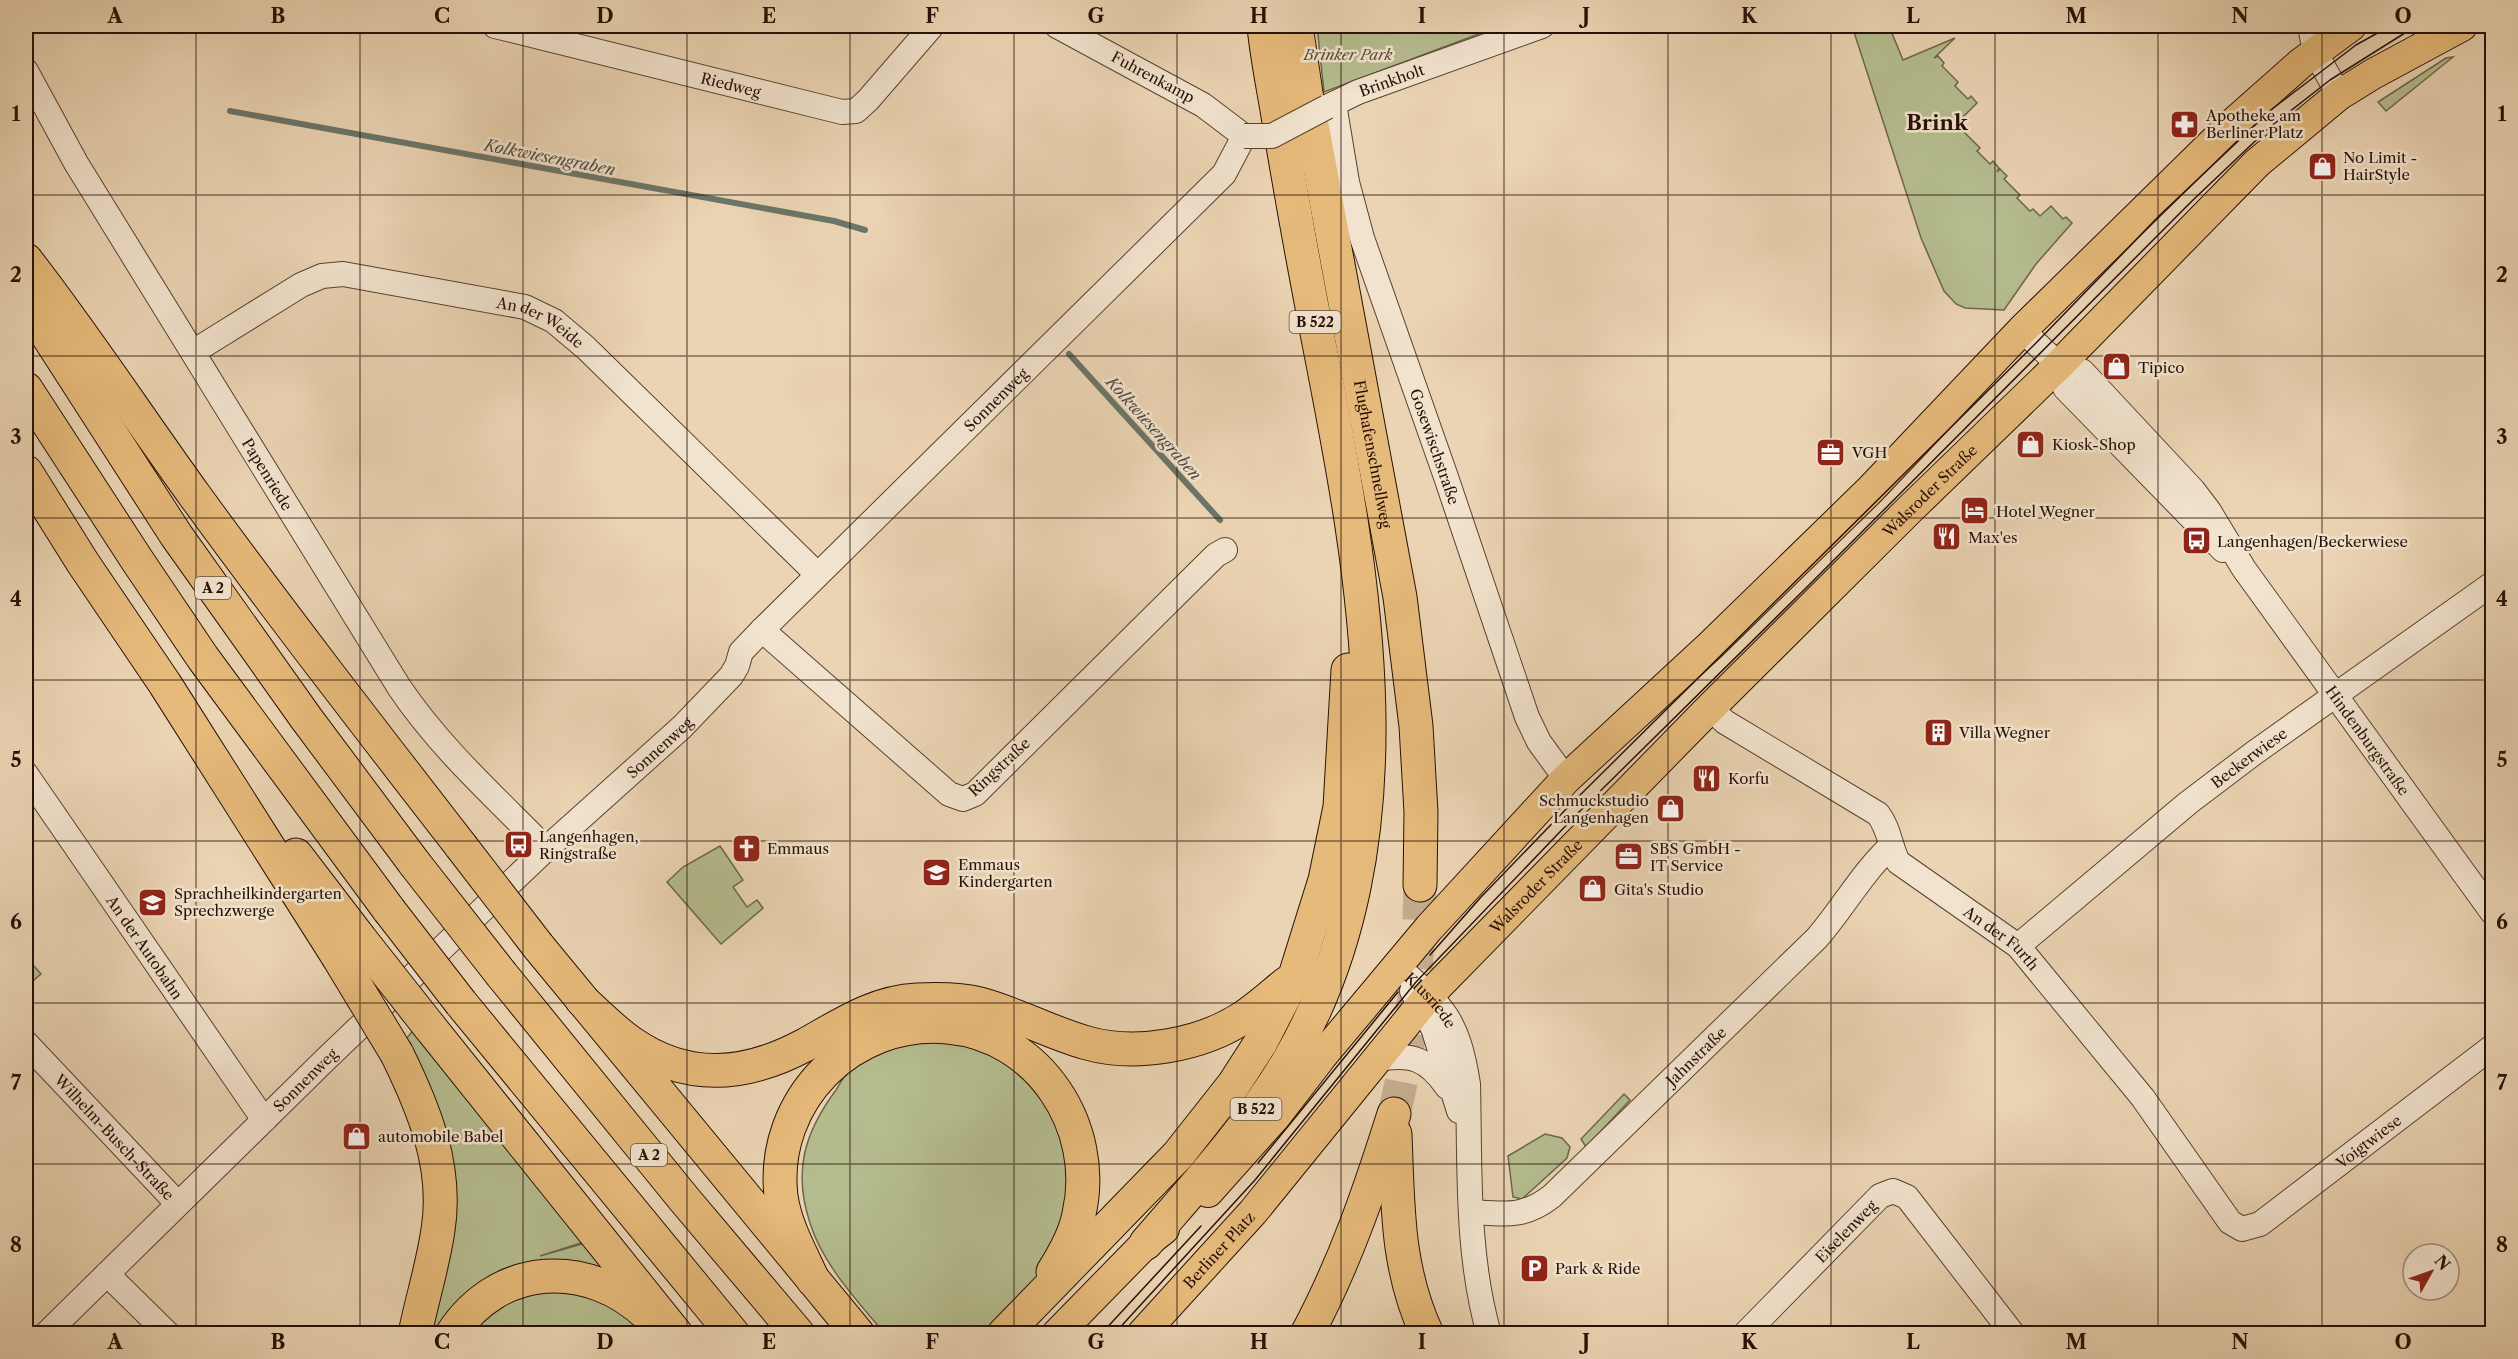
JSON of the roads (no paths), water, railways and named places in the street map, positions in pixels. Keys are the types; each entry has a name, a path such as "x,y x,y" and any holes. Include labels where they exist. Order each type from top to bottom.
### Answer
{"highway":[{"name":"B 522","path":"1146,1243 1204,1176 1260,1105 1290,1058 1316,1005 1336,956 1355,891 1368,791 1370,717 1363,608 1337,439 1298,237 1264,26"},
{"name":"Flughafenschnellweg","path":"1296,26 1306,93 1400,597 1416,726 1421,812 1419,885"},
{"path":"26,260 341,692 538,946 858,1334"},
{"name":"A 2","path":"26,302 176,535 306,718 415,864 684,1199 798,1334"},
{"path":"26,389 137,561 203,657 389,910 461,1003 733,1334"},
{"path":"26,472 83,563 165,684 348,946 429,1026 676,1334"},
{"path":"1004,1334 1170,1163 1210,1117 1261,1042 1295,976 1320,901 1340,807 1346,727 1348,649 1363,608"},
{"path":"348,946 421,1102 435,1148 439,1227 415,1334"},
{"path":"582,1000 629,1042 662,1060 697,1070 726,1071 753,1068 779,1058 847,1019 875,1008 914,1000 950,999 980,1004 1088,1043 1124,1048 1178,1043 1215,1032 1243,1017 1295,976"},
{"path":"813,1280 788,1226 781,1197 780,1168 784,1143 790,1121 802,1096 840,1058 863,1042 887,1033 916,1027 949,1027 976,1033 1005,1045 1031,1063 1051,1083 1067,1108 1078,1136 1083,1190 1079,1215 1067,1249 1035,1301"},
{"path":"1307,1334 1337,1276 1349,1246 1394,1114 1400,1243 1407,1280 1427,1334"},
{"path":"452,1334 462,1318 485,1298 514,1282 545,1275 573,1275 604,1286 636,1304 668,1334"}],"main road":[{"path":"1057,1334 1146,1243 1194,1206 1230,1171 1397,966 1470,881 1566,779 1711,645 1870,490 2022,330 2230,126 2312,39 2351,26"},
{"name":"Walsroder Straße","path":"1378,1059 1425,1000 1710,708 2059,365 2257,162 2339,95 2408,54 2462,26"},
{"name":"Berliner Platz","path":"1142,1334 1253,1212 1378,1059"}],"street":[{"name":"Riedweg","path":"495,26 842,112 856,111 868,100 932,26"},
{"name":"Fuhrenkamp","path":"1057,26 1203,105 1244,136"},
{"name":"Brinkholt","path":"1244,136 1272,136 1358,92 1542,26"},
{"path":"2312,39 2339,95"},
{"name":"Papenriede","path":"26,71 76,164 418,715 454,756 546,849"},
{"name":"Gosewischstraße","path":"1331,105 1347,182 1362,238 1527,717 1539,742 1566,779"},
{"name":"Sonnenweg","path":"46,1334 264,1120 546,849 682,727 731,676 741,652 762,630 1224,174 1244,136"},
{"name":"An der Weide","path":"193,352 301,285 322,276 343,274 525,307 554,321 586,348 817,574"},
{"name":"Hindenburgstraße","path":"2022,330 2059,365 2082,371 2174,467 2209,511 2244,569 2493,912"},
{"name":"Ringstraße","path":"762,630 949,794 963,799 975,794 1216,555 1225,550"},
{"name":"Beckerwiese","path":"2018,946 2188,803 2336,694 2493,584"},
{"name":"An der Furth","path":"1710,708 1725,722 1878,814 1886,824 1890,847 1898,862 2018,946 2143,1098 2230,1222 2242,1229"},
{"name":"An der Autobahn","path":"26,774 264,1120"},
{"name":"Jahnstraße","path":"1472,1212 1516,1214 1541,1205 1552,1196 1817,938 1836,916 1873,863 1890,847"},
{"name":"Klusriede","path":"1397,966 1425,1000 1453,1025 1464,1059 1468,1084 1472,1251 1477,1285 1489,1334"},
{"name":"Klusriede","path":"1425,1000 1470,1148"},
{"name":"Wilhelm-Busch-Straße","path":"26,1043 178,1204"},
{"name":"Voigtwiese","path":"2242,1229 2260,1224 2493,1047"},
{"name":"Klusriede","path":"1378,1059 1408,1056 1427,1064 1455,1098"},
{"name":"Eiselenweg","path":"1745,1334 1880,1196 1893,1191 1907,1197 2013,1334"},
{"path":"106,1274 168,1334"},
{"path":"26,1324 35,1334"}],"waterway":[{"name":"Kolkwiesengraben","path":"230,111 834,221 865,230"},
{"name":"Kolkwiesengraben","path":"1069,354 1220,520"}],"tunnel":[{"path":"1394,1114 1410,1029 1418,943 1420,885"}],"tram line":[{"path":"1430,955 1481,897 1570,805 2036,343 2160,215 2272,109 2356,45 2390,26"},
{"path":"1114,1334 1255,1180 1416,982 1578,813 2193,200 2270,127 2330,80 2416,26"},
{"path":"1258,1163 1398,992"},
{"path":"1101,1334 1201,1226"}],"place":[{"name":"Apotheke am Berliner Platz","path":"2185,124"},
{"name":"No Limit - HairStyle","path":"2322,166"},
{"name":"Tipico","path":"2117,367"},
{"name":"Kiosk-Shop","path":"2031,444"},
{"name":"VGH","path":"1831,452"},
{"name":"Hotel Wegner","path":"1975,511"},
{"name":"Max'es","path":"1947,537"},
{"name":"Langenhagen/Beckerwiese","path":"2196,541"},
{"name":"Villa Wegner","path":"1938,732"},
{"name":"Korfu","path":"1707,778"},
{"name":"Schmuckstudio Langenhagen","path":"1670,809"},
{"name":"Langenhagen, Ringstraße","path":"518,845"},
{"name":"Emmaus","path":"746,848"},
{"name":"SBS GmbH - IT Service","path":"1629,857"},
{"name":"Emmaus Kindergarten","path":"937,873"},
{"name":"Gita's Studio","path":"1593,889"},
{"name":"Sprachheilkindergarten Sprechzwerge","path":"153,902"},
{"name":"automobile Babel","path":"357,1136"},
{"name":"Park & Ride","path":"1534,1268"}],"district":[{"name":"Brink","path":"1937,122"}],"park label":[{"name":"Brinker Park","path":"1348,54"}]}
